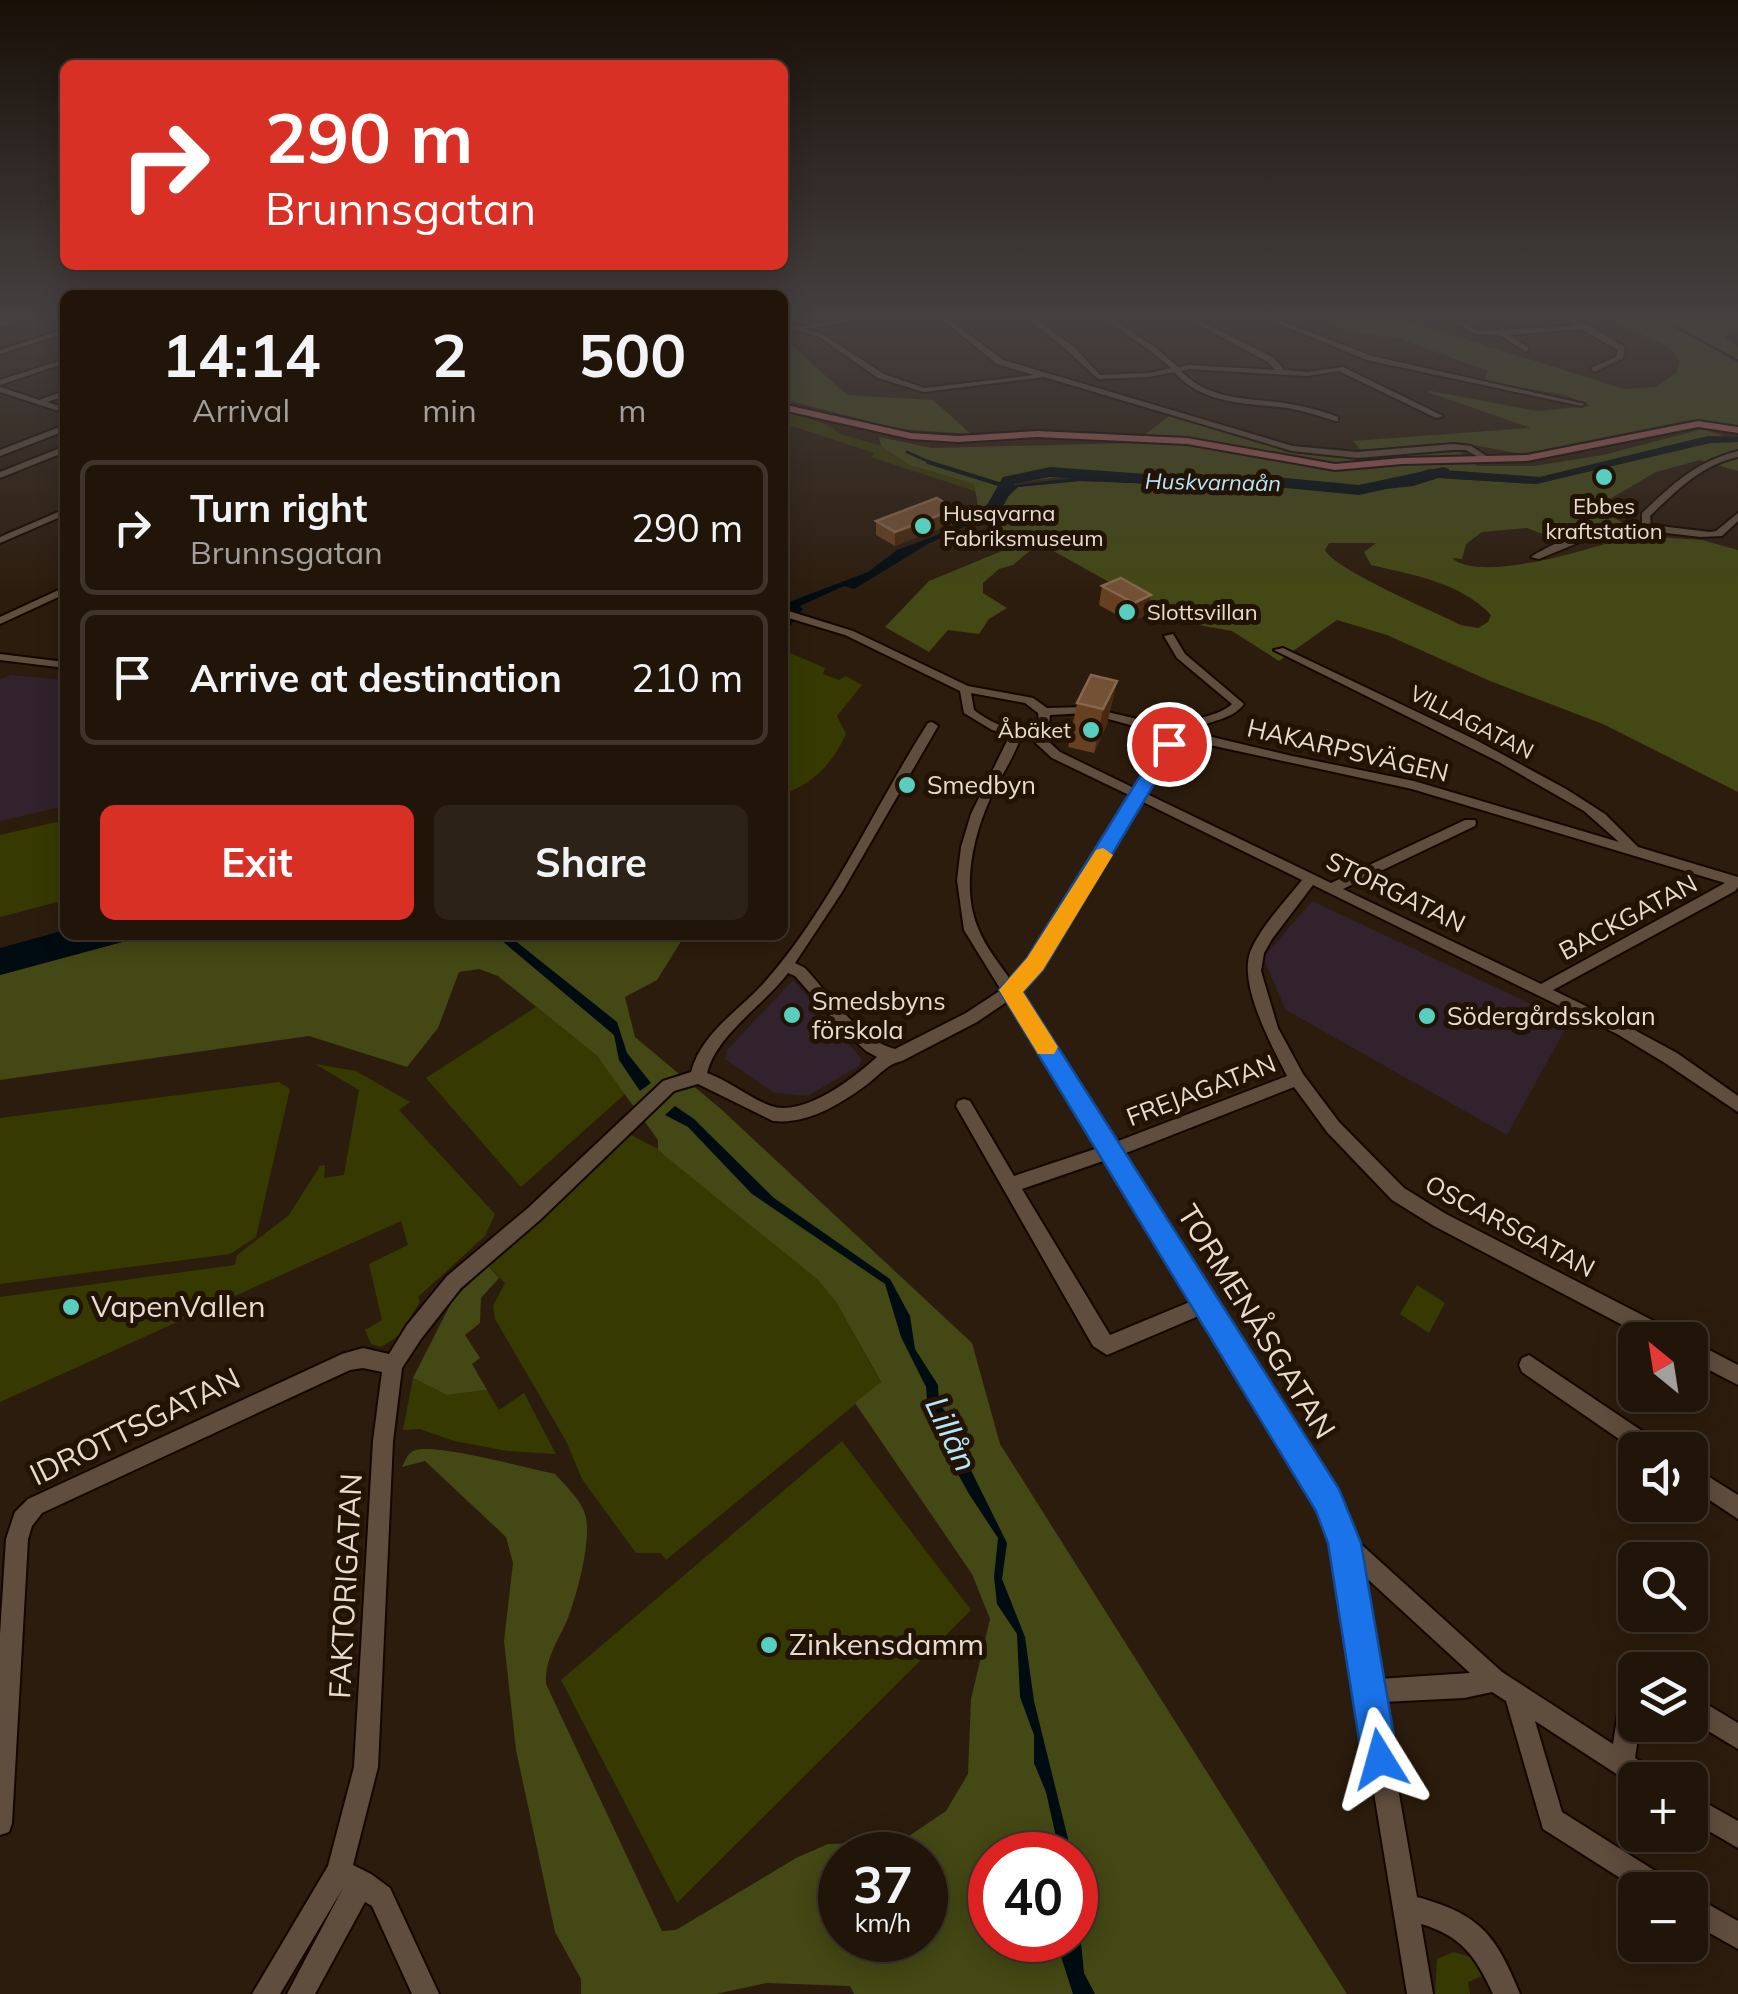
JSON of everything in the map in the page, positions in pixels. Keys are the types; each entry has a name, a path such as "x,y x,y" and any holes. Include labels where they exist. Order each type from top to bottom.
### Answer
{"main road":[{"path":"796,410 939,439 1037,434 1186,441 1335,467 1402,460 1537,457 1698,424 1736,429"}],"street":[{"path":"1173,410 1292,448 1356,454 1453,447 1468,448 1487,459"},
{"path":"1312,410 1334,420"},
{"path":"1426,410 1439,416"},
{"path":"0,453 60,432"},
{"path":"0,475 60,451"},
{"path":"1647,528 1645,515 1675,483 1717,458 1738,454"},
{"path":"0,540 60,514"},
{"path":"1536,558 1598,534 1647,528 1688,535 1719,534 1738,516"},
{"path":"39,523 49,527 60,522"},
{"path":"0,621 60,592"},
{"name":"HAKARPSVÄGEN","path":"788,614 965,689 1029,700 1044,712 1076,708 1414,785 1736,882"},
{"path":"1169,636 1181,656 1238,704 1227,715 1194,721 1182,735"},
{"name":"VILLAGATAN","path":"1278,650 1516,766 1596,813 1619,831 1633,850"},
{"path":"0,657 60,664"},
{"name":"STORGATAN","path":"965,689 964,702 972,715 1023,732 1047,750 1622,1030 1718,1088 1738,1105"},
{"name":"TORMENÅSGATAN","path":"1044,712 1045,722 1023,732 971,832 963,885 971,930 1328,1501 1344,1543 1420,1994"},
{"path":"888,1057 872,1072 809,1111 789,1116 774,1115 720,1082 698,1077 700,1060 754,1006 786,965 932,726"},
{"path":"786,965 800,972 869,1047 888,1057 896,1056 1010,990 1035,964 1169,744"},
{"path":"1332,888 1470,823"},
{"name":"OSCARSGATAN","path":"1311,878 1268,935 1257,953 1254,971 1270,1028 1298,1079 1346,1141 1398,1194 1636,1322"},
{"name":"BACKGATAN","path":"1544,992 1548,986 1736,882"},
{"name":"FAKTORIGATAN","path":"264,1994 350,1877 366,1768 383,1441 394,1365 445,1292 669,1086 698,1077"},
{"name":"FREJAGATAN","path":"1011,1185 1298,1079"},
{"path":"1718,1088 1738,1092"},
{"path":"964,1106 1100,1338 1108,1344 1206,1304"},
{"name":"IDROTTSGATAN","path":"0,1823 17,1539 35,1506 349,1361 363,1358 394,1365"},
{"path":"1708,1359 1738,1375"},
{"path":"1529,1365 1627,1432"},
{"path":"1708,1488 1738,1508"},
{"path":"1344,1543 1494,1680 1619,1762"},
{"path":"1370,1691 1464,1686 1494,1680"},
{"path":"1516,1696 1552,1820 1634,1872"},
{"path":"1708,1717 1738,1736"},
{"path":"1708,1817 1738,1835"},
{"path":"300,1994 350,1877 381,1896 426,1994"},
{"path":"1406,1907 1449,1918 1473,1933 1507,1994"},
{"path":"1708,1918 1738,1936"}],"shaded area":[{"path":"11,675 60,680 60,807 0,821 0,680"},
{"name":"Södergårdsskolan","path":"1312,901 1569,1022 1507,1135 1286,1010 1263,958"},
{"name":"Smedsbyns förskola","path":"793,980 862,1059 859,1066 808,1096 774,1093 725,1059 727,1050"}],"green space":[{"path":"825,410 944,410 971,434 898,429"},
{"path":"1479,410 1738,410 1738,427 1685,421 1521,454 1458,442 1361,450 1353,441 1531,428"},
{"path":"788,412 881,446 908,465 974,484 975,491 871,457 874,453 788,425"},
{"path":"1173,413 1309,454 1367,456 1457,450 1477,466 1534,466 1603,455 1703,429 1724,436 1708,436 1540,477 1429,469 1402,480 1342,487 1267,478 1053,478 1020,482 979,511 974,484 909,465 881,446 879,437 932,448 1134,443"},
{"path":"1738,442 1738,471 1700,460 1656,472 1598,506 1641,536 1702,540 1738,550 1738,792 1603,724 1490,681 1387,635 1337,620 1279,661 1232,631 1181,622 1039,543 983,583 983,593 1007,608 989,619 979,634 948,630 929,652 885,627 929,581 1014,546 985,517 1018,487 1080,481 1245,487 1271,483 1326,490 1413,486 1438,478 1536,484 1710,443","holes":["1598,527 1621,539 1508,566 1466,565 1452,558 1462,559 1466,544 1482,532 1527,528 1552,538","1329,543 1376,543 1364,552 1371,565 1450,587 1491,615 1488,622 1478,628 1461,625 1387,590 1333,558 1325,550"]},
{"path":"788,652 825,668 823,674 839,680 846,676 862,685 837,716 846,734 835,754 813,778 788,792"},
{"path":"60,821 60,901 0,917 0,835"},
{"path":"130,940 682,940 657,980 625,997 635,1037 722,1110 972,1343 1000,1444 1347,1994 854,1994 850,1986 766,1983 716,1994 581,1994 581,1979 555,1932 516,1750 504,1641 513,1563 506,1537 425,1461 402,1467 409,1454 416,1450 443,1450 555,1474 584,1511 587,1534 583,1564 568,1618 550,1658 546,1684 662,1931 676,1930 818,1848 818,1962 948,1962 948,1832 915,1832 946,1811 968,1774 971,1699 990,1619 972,1574 855,1403 881,1382 836,1302 818,1280 658,1149 658,1140 597,1056 498,976 479,969 459,972 438,1028 407,1067 309,1036 0,1080 0,975"},
{"path":"536,1007 597,1056 625,1094 521,1187 426,1078"},
{"path":"315,1064 356,1071 410,1102 399,1110 495,1214 485,1236 418,1297 420,1302 398,1336 381,1347 371,1344 365,1330 382,1320 369,1264 408,1245 401,1221 0,1402 0,1297 235,1265 237,1255 289,1215 320,1166 325,1165 324,1178 344,1175 359,1090"},
{"path":"279,1082 290,1089 256,1237 230,1254 0,1284 0,1118"},
{"path":"631,1135 658,1149 818,1280 836,1302 881,1383 666,1560 661,1553 636,1553 582,1479 566,1441 495,1319 493,1306 505,1283 488,1266"},
{"path":"488,1266 499,1278 481,1298 480,1323 465,1335 480,1358 472,1364 487,1390 447,1395 413,1378 453,1299"},
{"path":"1417,1285 1445,1303 1429,1333 1400,1314"},
{"path":"413,1378 447,1395 487,1390 499,1410 524,1393 556,1454 507,1451 454,1441 420,1429 403,1430"},
{"name":"Zinkensdamm","path":"842,1441 971,1610 677,1903 561,1680"},
{"path":"1454,1952 1473,1958 1482,1976 1468,1982 1470,1994 1435,1994 1437,1959"}],"water":[{"name":"Huskvarnaån","path":"1708,436 1738,437 1738,442 1710,443 1536,484 1438,478 1413,486 1368,491 1271,483 1245,487 1080,481 1018,487 985,517 928,544 854,589 844,586 800,606 803,609 788,628 788,602 868,572 897,550 953,529 999,496 1006,486 1091,476 1267,478 1342,487 1402,480 1429,469 1540,477"},
{"path":"60,931 60,940 130,940 0,975 0,948"},
{"path":"501,940 514,940 617,1022 627,1053 651,1083 640,1091 619,1060 614,1035"},
{"name":"Lillån","path":"675,1106 694,1119 774,1198 890,1279 910,1316 915,1349 938,1385 939,1403 951,1419 953,1434 1007,1543 1002,1579 1025,1637 1034,1701 1066,1832 1055,1832 1046,1792 1034,1763 1034,1735 1020,1697 1017,1634 997,1604 994,1577 998,1538 953,1465 942,1430 928,1411 926,1387 901,1337 885,1284 752,1194 688,1127 665,1115"},
{"path":"1063,1962 1083,1962 1095,1994 1073,1994"}],"building":[{"path":"937,498 955,509 895,532 876,521"},
{"path":"1121,578 1151,595 1134,603 1102,586"},
{"path":"1091,675 1117,681 1103,709 1077,703"}],"waterway":[{"path":"907,452 932,463"},
{"path":"928,462 932,463"},
{"path":"932,463 1005,486"},
{"path":"932,463 936,465"},
{"name":"Huskvarnaån","path":"976,519 994,508 1009,480 1050,472 1146,479"},
{"name":"Huskvarnaån","path":"1264,481 1359,490 1443,472"}],"slow traffic":[{"path":"1046,1047 1010,990 1024,980 1103,855"}],"place":[{"name":"Ebbes kraftstation","path":"1604,477"},
{"name":"Husqvarna Fabriksmuseum","path":"923,526"},
{"name":"Slottsvillan","path":"1127,612"},
{"name":"Åbäket","path":"1091,730"},
{"name":"Smedbyn","path":"907,785"},
{"name":"Smedsbyns förskola","path":"792,1015"},
{"name":"Södergårdsskolan","path":"1427,1016"},
{"name":"VapenVallen","path":"71,1307"},
{"name":"Zinkensdamm","path":"769,1645"}],"route":[{"path":"1169,744 1035,964 1024,980 1010,990 1328,1501 1344,1543 1380,1759"}]}
